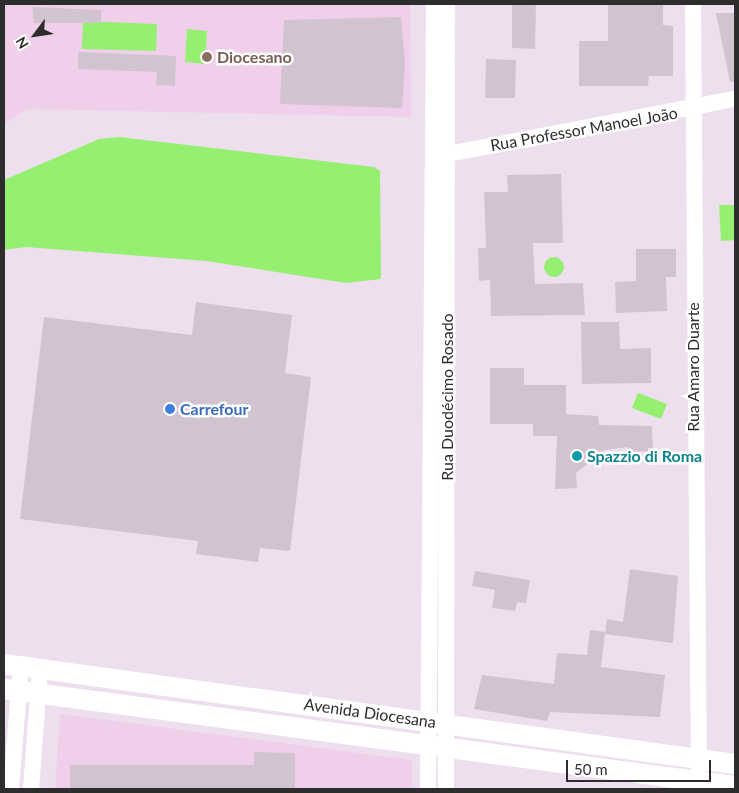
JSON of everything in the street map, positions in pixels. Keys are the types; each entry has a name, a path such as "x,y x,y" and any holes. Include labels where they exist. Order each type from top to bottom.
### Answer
{"street":[{"name":"Rua Duodécimo Rosado","path":"434,4 440,156"},
{"name":"Rua Duodécimo Rosado","path":"428,789 437,748 438,722 440,156 447,4"},
{"name":"Rua Amaro Duarte","path":"693,4 696,759 698,785"},
{"name":"Rua Professor Manoel João","path":"440,156 692,109 735,99"},
{"name":"Avenida Diocesana","path":"22,666 735,764"},
{"path":"12,789 11,690 22,666"},
{"path":"22,666 38,694 31,789"},
{"name":"Avenida Diocesana","path":"11,690 698,785 735,786"},
{"name":"Rua Duodécimo Rosado","path":"437,748 446,789"}],"shaded area":[{"name":"Diocesano","path":"4,4 410,4 411,117 27,109 4,124"},
{"path":"83,21 157,24 156,51 82,49"},
{"path":"187,29 207,31 205,64 185,62"},
{"path":"119,137 374,167 380,171 381,279 346,283 206,261 26,247 4,250 4,180 99,139"},
{"path":"719,205 735,205 735,240 721,241"},
{"path":"554,257 561,260 564,267 561,274 554,277 547,274 544,267 547,260"},
{"path":"638,393 667,404 661,419 632,408"},
{"path":"60,714 412,760 412,789 55,789"}],"building":[{"path":"512,4 536,4 535,49 512,48"},
{"path":"608,4 663,4 663,25 673,26 673,76 649,76 648,86 579,86 579,41 608,41"},
{"path":"32,7 101,10 101,23 34,23"},
{"path":"716,13 735,13 735,82 730,82"},
{"path":"401,17 405,64 402,108 280,104 284,20"},
{"path":"78,52 176,56 175,86 156,85 157,72 78,69"},
{"path":"486,59 516,60 515,98 485,98"},
{"path":"561,174 563,243 533,243 535,284 583,283 585,315 491,316 490,280 479,281 478,248 486,248 484,192 508,192 507,175"},
{"path":"636,249 676,249 676,277 666,277 667,311 616,313 615,282 636,281"},
{"name":"Carrefour","path":"196,302 292,315 285,373 311,377 290,551 260,548 258,562 196,554 198,541 20,519 44,317 192,335"},
{"path":"581,322 619,322 620,349 651,348 651,383 582,384"},
{"path":"490,368 524,368 524,385 566,385 566,414 598,416 599,425 652,426 653,451 628,452 628,447 605,450 576,473 577,488 555,489 557,436 533,436 533,424 490,424"},
{"path":"630,569 678,576 673,643 605,634 607,619 623,622"},
{"path":"475,571 530,580 526,603 517,602 515,611 492,608 495,590 472,586"},
{"path":"590,630 605,632 601,667 665,675 660,717 550,712 547,721 474,709 482,675 554,684 557,653 587,655"},
{"path":"254,752 295,753 295,789 70,789 70,765 254,765"}],"place":[{"name":"Diocesano","path":"207,57"},
{"name":"Carrefour","path":"170,409"},
{"name":"Spazzio di Roma","path":"577,456"}]}
